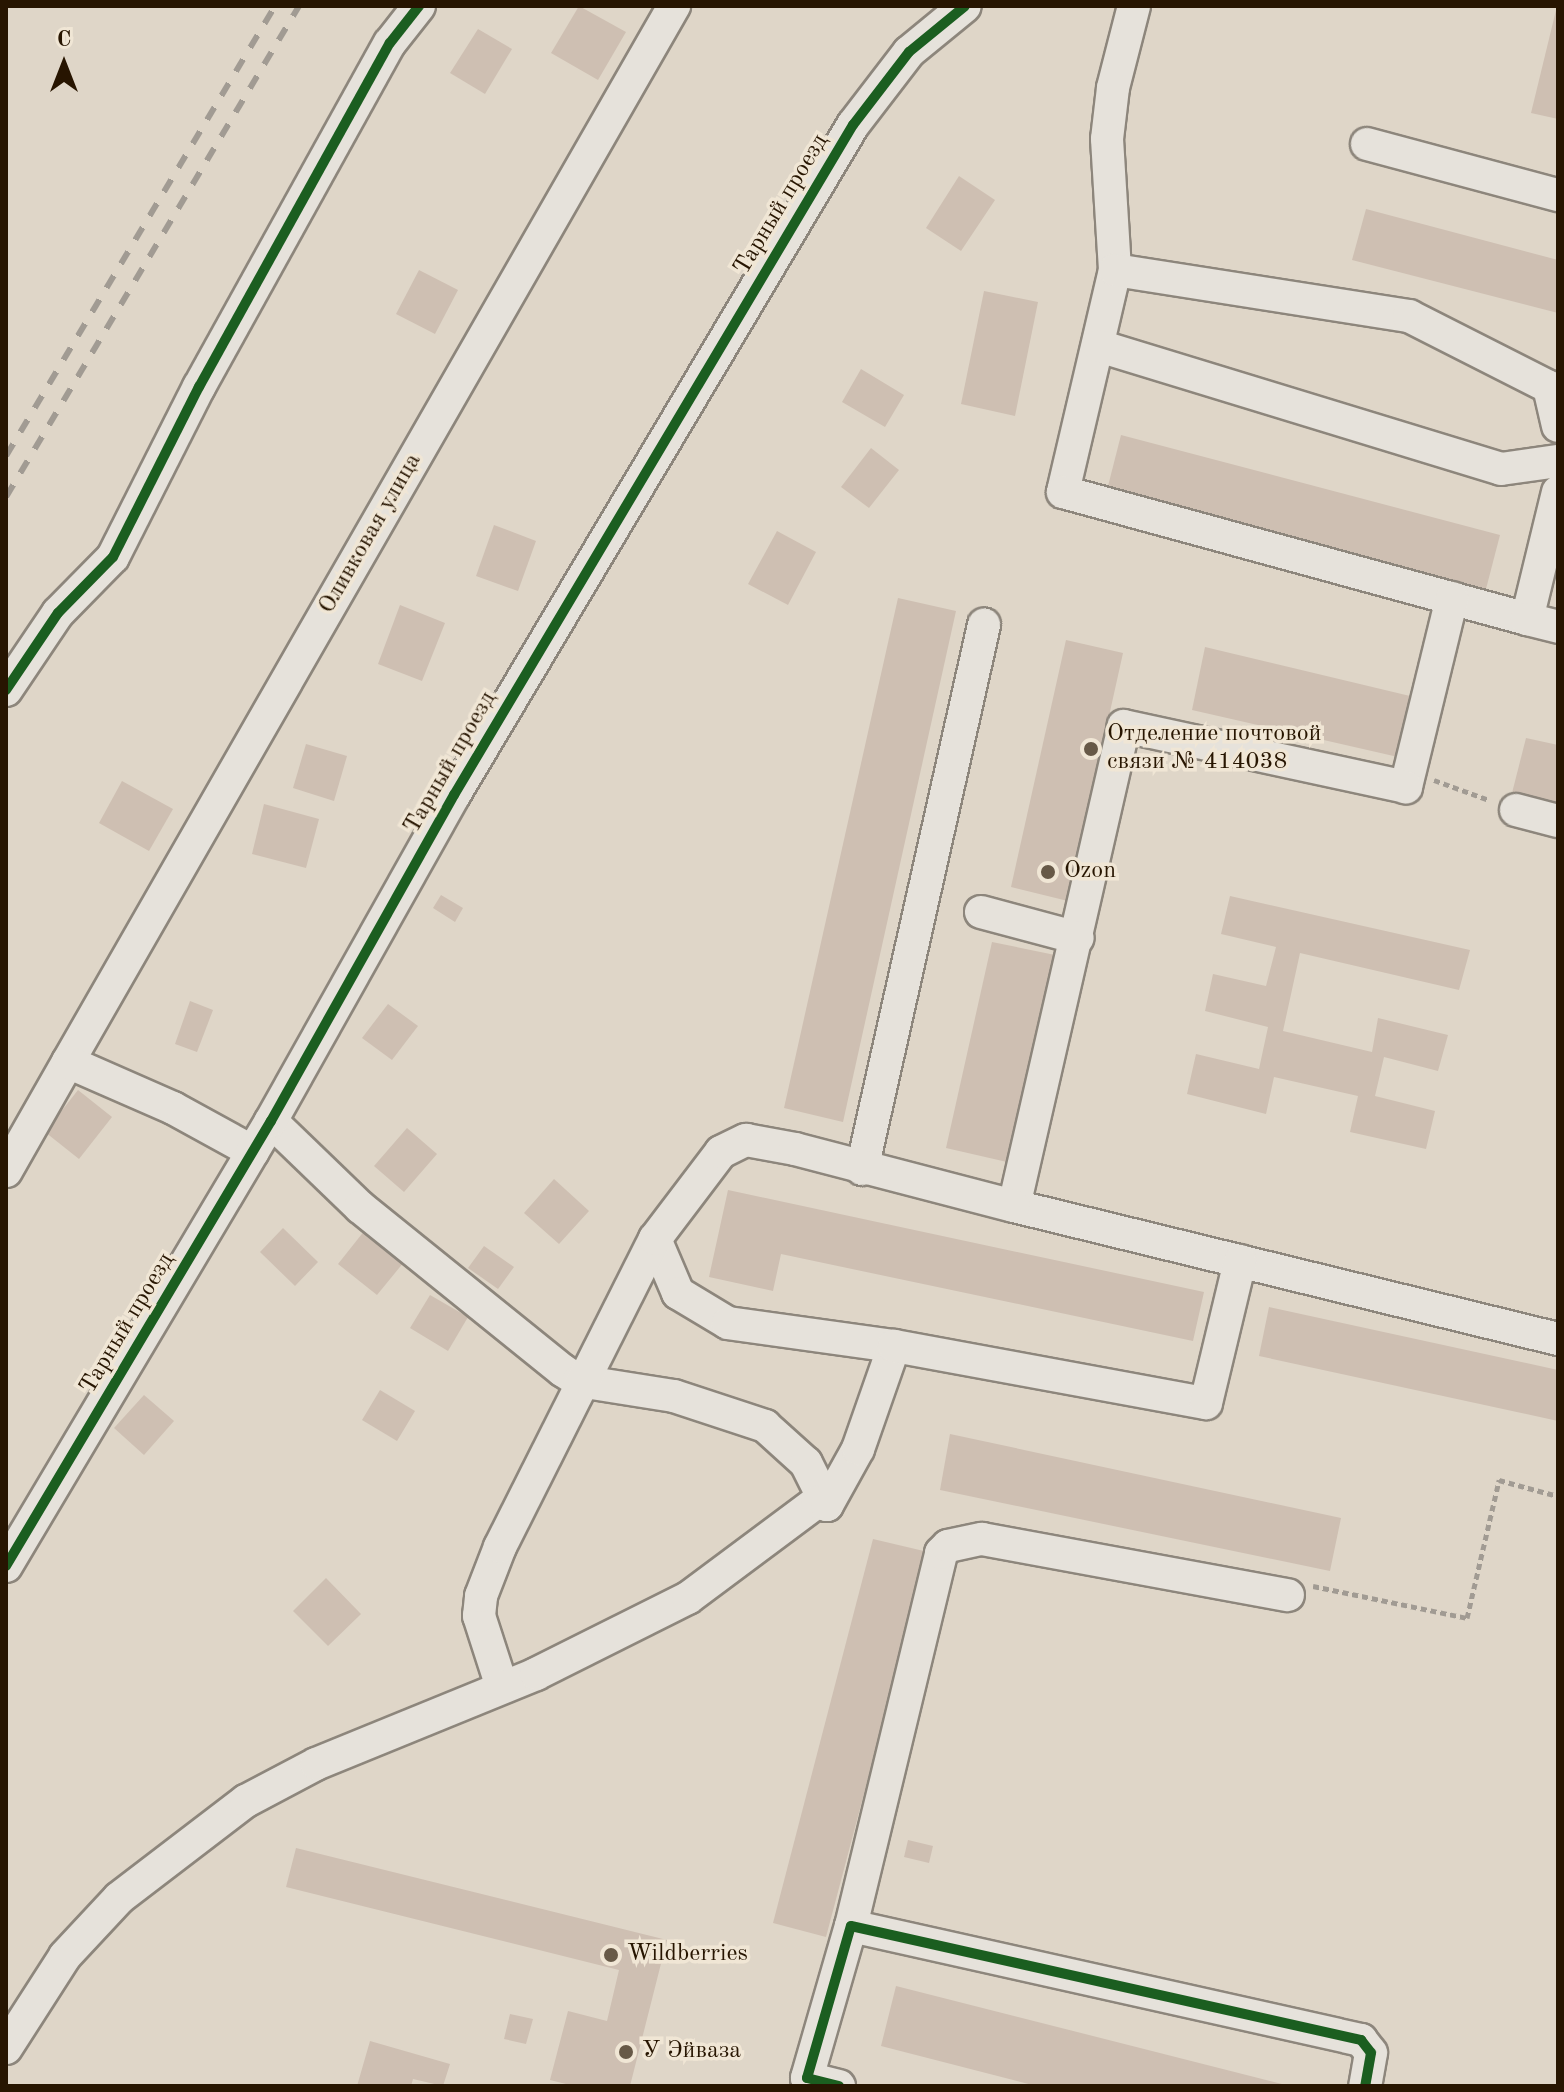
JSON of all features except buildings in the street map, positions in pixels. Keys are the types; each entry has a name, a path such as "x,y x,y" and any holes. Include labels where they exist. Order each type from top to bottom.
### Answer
{"street":[{"path":"6,690 58,613 113,557 199,387 390,43 419,6"},
{"name":"Оливковая улица","path":"6,1171 674,6"},
{"name":"Тарный проезд","path":"6,1566 253,1152 454,795 853,125 909,52 965,6"},
{"path":"1134,6 1113,88 1107,139 1115,270 1063,492 1543,623 1558,492"},
{"path":"1367,144 1558,195"},
{"path":"1115,270 1409,316 1549,387 1558,426"},
{"path":"1099,346 1501,469 1558,461"},
{"path":"1014,1206 1078,938 1124,726 1406,787 1452,598"},
{"path":"862,1169 984,625"},
{"path":"1516,810 1558,821"},
{"path":"981,912 1078,938"},
{"path":"68,1062 173,1108 253,1152"},
{"path":"271,1121 372,1217 579,1381 674,1396 765,1426 806,1463 827,1505"},
{"path":"502,1687 482,1638 481,1596 579,1381 655,1239 705,1168 721,1152 746,1140 1558,1339"},
{"path":"655,1239 678,1293 728,1323 894,1346 1206,1403 1240,1261"},
{"path":"827,1505 858,1449 894,1346"},
{"path":"6,2048 65,1956 119,1898 246,1801 316,1764 502,1687 688,1598 817,1502 827,1505"},
{"path":"839,2086 806,2082 851,1926 941,1553 948,1546 982,1539 1288,1595"},
{"path":"851,1926 1361,2040 1371,2053 1365,2086"}],"path":[{"path":"1412,757 1435,780 1516,810"},
{"path":"1288,1595 1292,1582 1467,1618 1499,1480 1558,1496"}],"railway":[{"path":"6,456 275,6"},
{"path":"6,497 299,6"}],"cycle path":[{"path":"6,690 58,613 113,557 199,387 390,43 419,6"},
{"path":"6,1566 271,1121 454,795 853,125 909,52 965,6"},
{"path":"839,2086 807,2078 851,1926 1361,2040 1371,2053 1365,2086"}],"place":[{"name":"Отделение почтовой связи № 414038","path":"1091,749"},
{"name":"Ozon","path":"1048,872"},
{"name":"Wildberries","path":"611,1955"},
{"name":"У Эйваза","path":"626,2052"}]}
